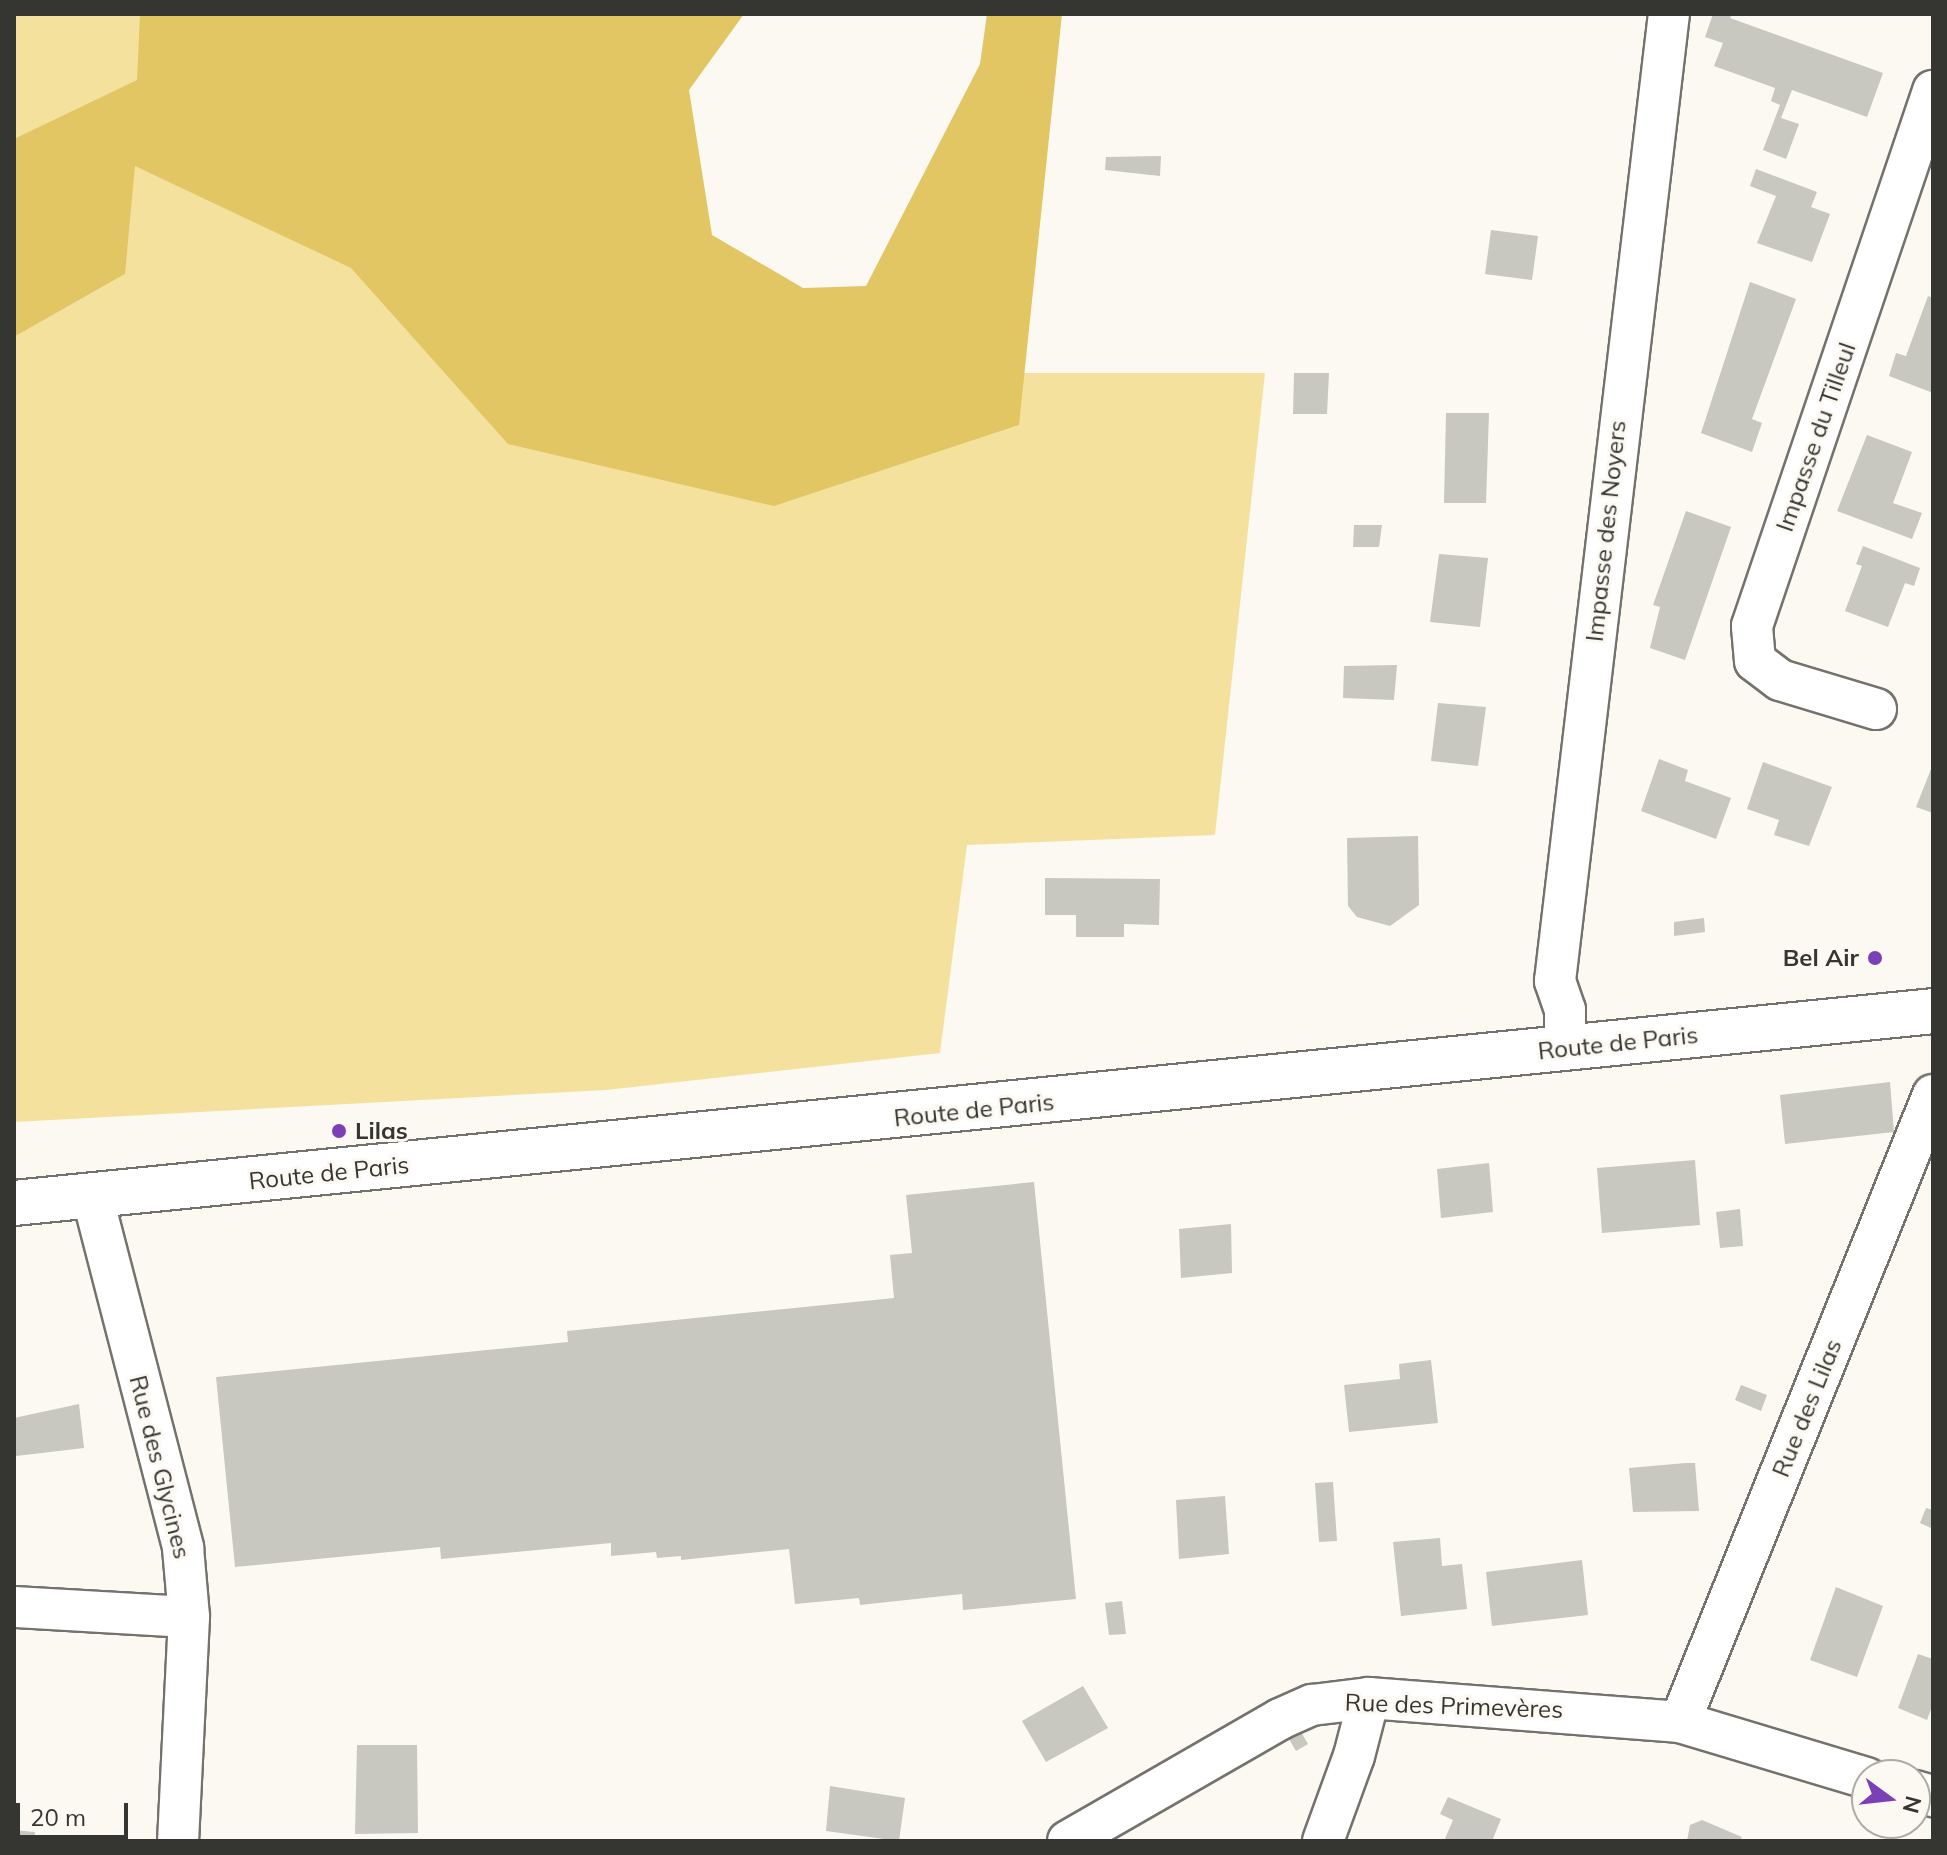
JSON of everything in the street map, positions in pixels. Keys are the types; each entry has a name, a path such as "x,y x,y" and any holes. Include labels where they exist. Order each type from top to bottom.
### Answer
{"main road":[{"name":"Route de Paris","path":"14,1203 894,1119 1933,1011"}],"street":[{"name":"Impasse des Noyers","path":"1565,1048 1565,1010 1555,981 1669,14"},
{"name":"Impasse du Tilleul","path":"1876,709 1780,680 1755,661 1752,626 1933,91"},
{"name":"Rue des Lilas","path":"1680,1722 1933,1095"},
{"name":"Rue des Glycines","path":"92,1195 183,1548 189,1617 178,1841"},
{"path":"14,1607 189,1617"},
{"name":"Rue des Primevères","path":"1068,1841 1280,1719 1312,1705 1369,1698 1680,1722 1851,1773"},
{"path":"1323,1841 1354,1756 1369,1698"}],"shaded area":[{"path":"14,14 610,14 515,203 1023,373 1265,373 1215,835 967,845 940,1053 606,1090 14,1122 14,337 125,274 14,154"},
{"path":"140,14 744,14 689,90 712,235 803,288 866,286 980,64 987,14 1062,14 1019,425 774,506 508,444 351,268 135,166 125,274 14,337 14,139 137,80"}],"building":[{"path":"1713,14 1732,14 1730,18 1883,73 1867,117 1792,90 1781,118 1799,124 1786,159 1763,150 1780,105 1771,101 1775,88 1714,66 1723,43 1705,37"},
{"path":"1161,156 1160,176 1105,170 1106,157"},
{"path":"1756,169 1817,192 1811,207 1830,214 1812,262 1757,243 1776,196 1750,186"},
{"path":"1491,230 1538,236 1532,280 1485,274"},
{"path":"1750,282 1796,299 1752,419 1762,423 1752,452 1701,433"},
{"path":"1928,296 1933,298 1933,393 1889,376 1896,353 1906,356"},
{"path":"1294,373 1329,373 1327,414 1293,414"},
{"path":"1446,413 1489,413 1486,503 1444,503"},
{"path":"1867,435 1912,452 1893,503 1922,513 1912,539 1837,511"},
{"path":"1686,511 1731,527 1685,660 1650,648 1660,607 1653,605"},
{"path":"1354,525 1382,525 1379,547 1353,547"},
{"path":"1863,546 1920,568 1914,586 1905,583 1888,627 1845,611 1862,566 1856,564"},
{"path":"1439,554 1488,558 1480,627 1430,622"},
{"path":"1397,665 1394,700 1343,698 1344,666"},
{"path":"1438,703 1486,707 1478,766 1431,761"},
{"path":"1659,759 1688,770 1685,781 1731,798 1716,839 1641,811"},
{"path":"1763,762 1832,787 1809,846 1774,835 1779,820 1747,809"},
{"path":"1933,764 1933,813 1916,807"},
{"path":"1418,836 1419,905 1390,926 1357,917 1348,906 1347,838"},
{"path":"1045,878 1160,879 1159,925 1124,924 1124,937 1076,937 1076,915 1045,915"},
{"path":"1704,918 1705,932 1674,936 1674,922"},
{"path":"1890,1082 1894,1132 1785,1144 1780,1095"},
{"path":"1695,1160 1700,1225 1602,1233 1597,1168"},
{"path":"1489,1163 1493,1212 1441,1218 1437,1169"},
{"path":"1034,1182 1076,1599 963,1610 962,1594 860,1605 859,1598 795,1604 789,1549 681,1560 681,1556 657,1558 656,1552 611,1556 611,1543 441,1559 440,1547 235,1567 216,1377 568,1342 567,1331 894,1298 890,1255 912,1253 906,1195"},
{"path":"1740,1209 1743,1246 1720,1248 1716,1212"},
{"path":"1231,1224 1232,1273 1181,1278 1179,1229"},
{"path":"1431,1360 1438,1423 1349,1432 1344,1385 1400,1379 1399,1364"},
{"path":"1741,1385 1767,1395 1761,1411 1735,1400"},
{"path":"79,1404 84,1448 16,1456 14,1418"},
{"path":"1695,1463 1699,1511 1633,1512 1629,1468"},
{"path":"1333,1482 1337,1541 1319,1542 1315,1483"},
{"path":"1225,1496 1229,1554 1179,1559 1176,1500"},
{"path":"1926,1508 1933,1510 1931,1528 1920,1523"},
{"path":"1440,1538 1442,1566 1462,1564 1467,1609 1401,1616 1393,1542"},
{"path":"1582,1560 1588,1615 1492,1626 1486,1572"},
{"path":"1836,1587 1883,1606 1857,1677 1810,1660"},
{"path":"1122,1601 1126,1634 1109,1635 1105,1603"},
{"path":"1918,1654 1933,1659 1933,1704 1927,1720 1898,1708"},
{"path":"1083,1686 1108,1728 1046,1762 1022,1721"},
{"path":"1301,1732 1308,1744 1296,1751 1289,1739"},
{"path":"357,1745 417,1745 418,1833 355,1834"},
{"path":"830,1786 905,1798 899,1841 826,1831"},
{"path":"1448,1797 1501,1819 1492,1841 1444,1841 1453,1820 1440,1814"},
{"path":"1702,1820 1742,1837 1740,1841 1687,1841 1690,1825"},
{"path":"14,1830 35,1832 34,1841 14,1841"}],"place":[{"name":"Bel Air","path":"1875,958"},
{"name":"Lilas","path":"339,1131"}]}
